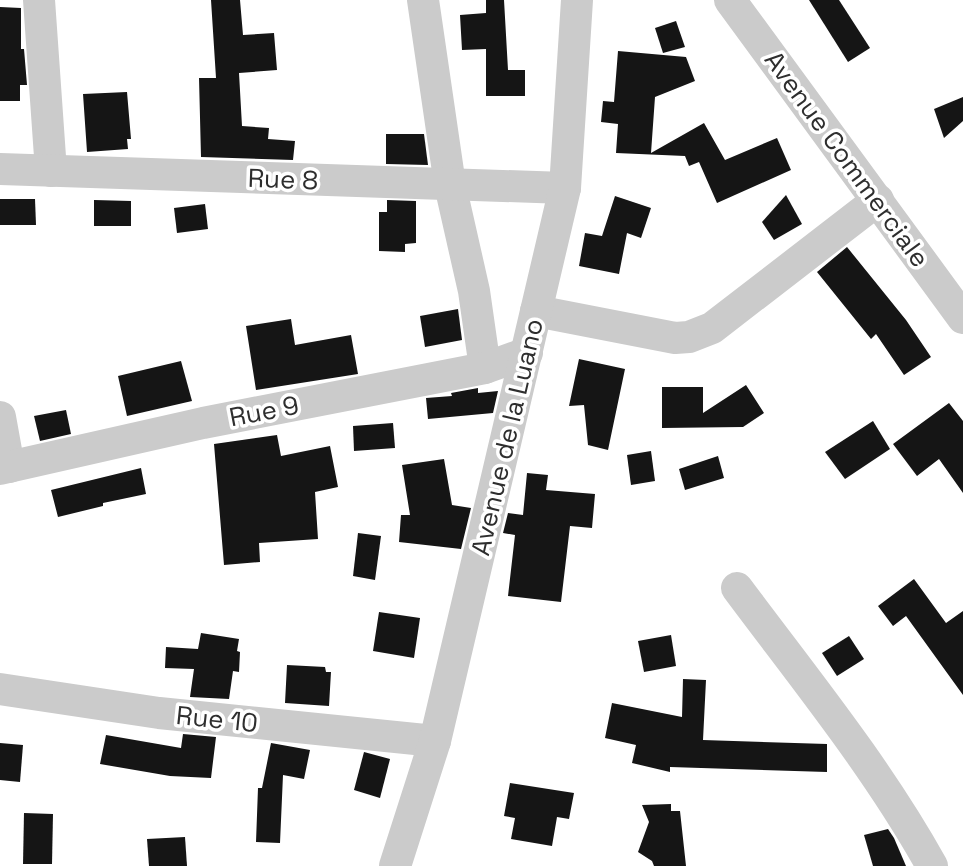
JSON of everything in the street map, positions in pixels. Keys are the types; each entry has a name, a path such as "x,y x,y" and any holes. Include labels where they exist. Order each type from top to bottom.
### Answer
{"street":[{"path":"38,0 51,171"},
{"path":"423,0 450,185 474,291 485,368"},
{"name":"Avenue de la Luano","path":"395,866 435,741 565,188 577,0"},
{"name":"Avenue Commerciale","path":"730,0 963,318"},
{"name":"Rue 8","path":"0,169 565,188"},
{"path":"536,311 675,338 700,334 712,328 878,200"},
{"name":"Rue 9","path":"5,468 203,423 485,368 527,353"},
{"path":"0,417 5,468"},
{"path":"737,588 840,725 914,834 932,866"},
{"name":"Rue 10","path":"0,689 159,713 435,741"}],"building":[{"path":"211,0 240,0 243,35 274,33 277,70 239,73 242,126 269,128 268,139 295,141 293,160 201,157 199,78 216,78"},
{"path":"486,0 504,0 508,70 525,70 525,96 486,96 486,49 462,50 460,15 486,13"},
{"path":"809,0 839,0 870,48 848,62"},
{"path":"0,7 21,8 21,49 24,49 27,85 20,85 20,101 0,101"},
{"path":"676,21 685,47 663,53 655,28"},
{"path":"618,51 686,57 695,81 655,97 651,153 704,123 725,160 777,138 791,170 717,203 699,162 689,166 685,156 616,153 618,124 601,122 603,101 614,102"},
{"path":"127,92 131,139 127,139 128,149 87,152 83,94"},
{"path":"963,97 963,121 944,138 934,109"},
{"path":"386,134 424,134 428,165 386,164"},
{"path":"786,195 802,224 774,240 762,222"},
{"path":"615,196 651,208 641,238 627,233 619,274 579,266 585,233 602,236"},
{"path":"0,199 35,199 36,225 0,225"},
{"path":"94,200 131,201 131,226 94,226"},
{"path":"387,200 416,201 416,243 405,244 405,252 379,251 379,212 387,212"},
{"path":"205,204 208,229 177,233 174,208"},
{"path":"847,247 906,320 931,357 904,375 876,334 871,339 817,272"},
{"path":"458,309 462,340 425,347 420,316"},
{"path":"291,319 295,345 351,335 358,374 256,390 246,326"},
{"path":"579,359 625,369 608,450 588,445 584,405 569,406"},
{"path":"181,361 192,401 127,416 118,376"},
{"path":"746,385 764,413 743,427 662,428 662,387 703,387 703,413"},
{"path":"478,388 478,393 498,391 493,413 428,419 426,398 452,396 451,393"},
{"path":"949,403 963,421 963,493 939,459 917,476 893,444"},
{"path":"66,410 71,434 40,441 34,416"},
{"path":"873,421 890,449 845,479 825,452"},
{"path":"393,423 395,448 354,451 353,426"},
{"path":"277,435 281,456 330,446 338,487 315,492 318,539 259,543 260,562 224,565 214,444"},
{"path":"651,451 655,481 631,485 627,455"},
{"path":"718,456 724,478 685,490 679,469"},
{"path":"444,459 452,505 471,508 461,549 399,542 401,515 410,515 402,465"},
{"path":"141,468 146,494 103,503 103,506 58,517 51,490"},
{"path":"527,473 548,475 546,490 595,494 592,528 570,526 561,602 508,596 515,535 503,533 508,513 523,515"},
{"path":"358,533 381,536 375,580 353,576"},
{"path":"914,579 946,623 963,611 963,695 906,616 893,626 878,606"},
{"path":"379,612 420,618 414,658 373,651"},
{"path":"201,633 239,639 239,672 233,671 229,699 190,697 194,669 165,668 166,647 198,649"},
{"path":"671,635 676,666 644,672 638,641"},
{"path":"849,636 864,659 837,676 822,653"},
{"path":"287,665 325,667 326,672 331,672 329,706 285,703"},
{"path":"683,679 706,680 703,740 827,744 827,772 670,767 670,772 632,763 636,745 605,738 612,703 682,717"},
{"path":"183,734 216,737 211,778 170,776 100,764 106,735 181,748"},
{"path":"0,743 23,745 20,782 0,780"},
{"path":"271,743 310,750 304,779 283,775 280,843 256,842 258,788 262,788"},
{"path":"364,752 390,759 380,798 354,790"},
{"path":"510,783 574,793 569,819 557,817 552,846 511,839 515,818 504,816"},
{"path":"671,804 671,811 680,811 686,866 654,866 652,861 638,852 649,822 642,805"},
{"path":"24,813 53,814 52,864 23,864"},
{"path":"888,829 906,866 873,866 864,835"},
{"path":"185,837 187,866 149,866 147,839"}]}
